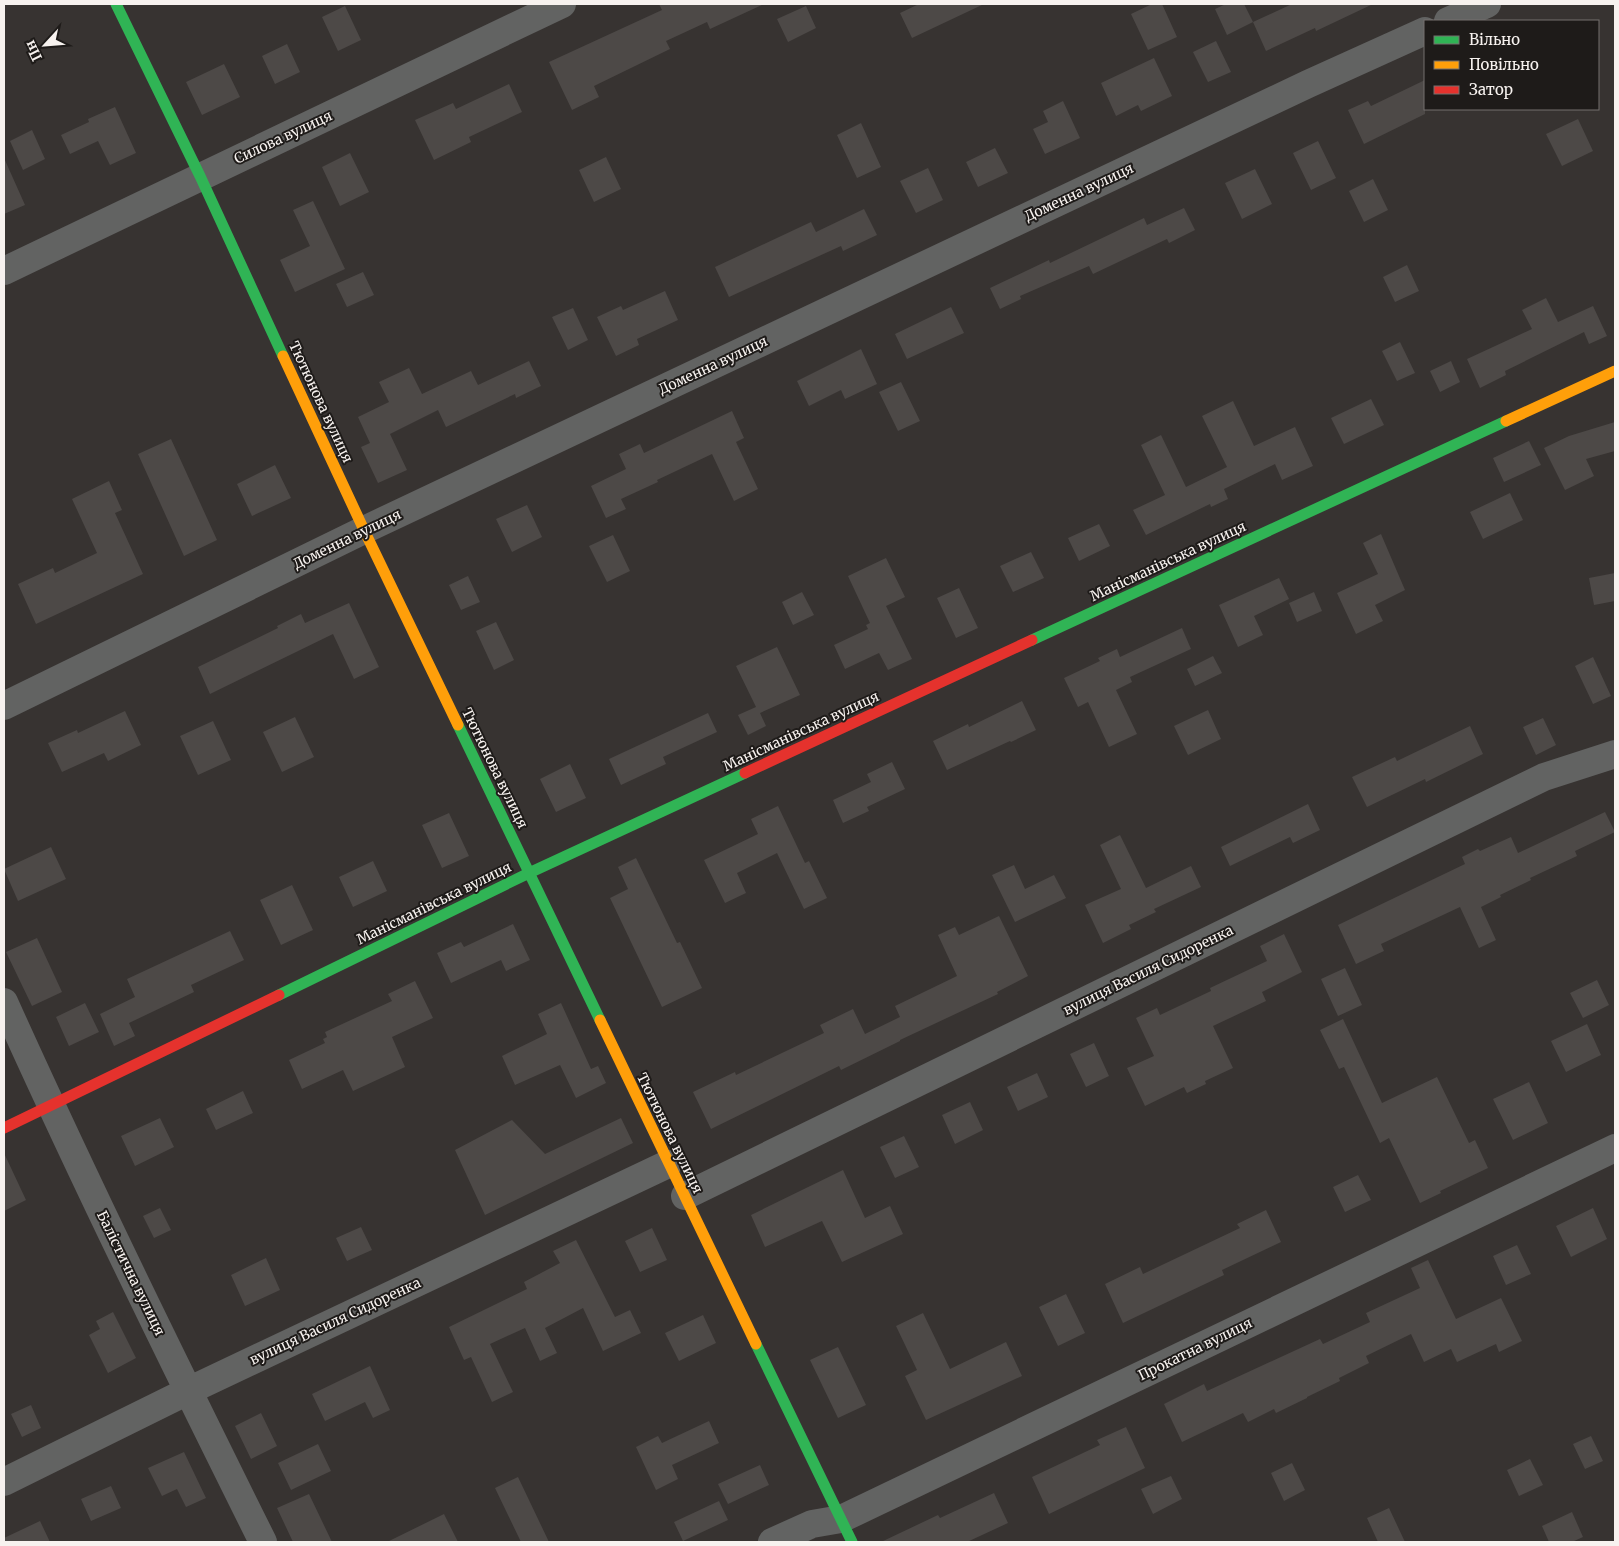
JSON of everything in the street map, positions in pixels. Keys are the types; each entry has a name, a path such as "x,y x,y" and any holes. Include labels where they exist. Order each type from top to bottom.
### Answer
{"street":[{"name":"Тютюнова вулиця","path":"116,4 200,176 364,530 846,1531"},
{"name":"Силова вулиця","path":"4,271 562,4"},
{"path":"1450,20 1487,4"},
{"name":"Доменна вулиця","path":"4,706 364,530 1308,84 1424,31"},
{"name":"Манісманівська вулиця","path":"4,1128 529,873 1615,371"},
{"name":"вулиця Василя Сидоренка","path":"684,1196 1544,777 1615,754"},
{"name":"Балістична вулиця","path":"4,1002 51,1105 188,1391 263,1542"},
{"name":"Прокатна вулиця","path":"772,1542 812,1524 846,1531 1615,1148"},
{"name":"вулиця Василя Сидоренка","path":"4,1482 188,1391 668,1164"}],"building":[{"path":"659,4 764,4 710,29 707,22 666,41 670,49 594,86 599,97 572,110 549,62 662,10"},
{"path":"919,4 984,4 912,38 900,13"},
{"path":"1152,4 1162,4 1177,37 1148,50 1131,14"},
{"path":"1226,4 1244,4 1253,22 1227,35 1215,9"},
{"path":"1292,4 1373,4 1316,31 1315,28 1266,51 1253,22"},
{"path":"345,6 361,40 338,51 322,17"},
{"path":"806,6 816,28 788,42 777,19"},
{"path":"1216,41 1231,72 1208,82 1193,52"},
{"path":"287,44 300,72 275,84 262,56"},
{"path":"1154,58 1172,96 1141,111 1138,105 1116,116 1101,83"},
{"path":"224,64 240,97 202,115 186,82"},
{"path":"1424,80 1425,114 1364,144 1348,110 1368,101 1371,106"},
{"path":"509,84 522,112 469,137 471,142 434,160 415,120 453,103 456,109"},
{"path":"1063,101 1080,138 1045,154 1033,129 1048,122 1043,111"},
{"path":"115,107 136,153 110,165 98,141 70,154 61,135 89,122 88,119"},
{"path":"1578,119 1593,151 1562,166 1546,134"},
{"path":"861,123 881,167 857,178 837,135"},
{"path":"32,130 45,159 23,170 10,141"},
{"path":"1318,141 1336,178 1311,190 1293,153"},
{"path":"995,148 1008,173 978,187 966,162"},
{"path":"350,153 369,192 340,206 322,167"},
{"path":"606,157 621,189 594,202 579,170"},
{"path":"4,158 25,205 4,214"},
{"path":"928,168 943,200 916,213 900,181"},
{"path":"1255,169 1272,204 1242,219 1225,183"},
{"path":"1373,179 1388,210 1364,222 1349,191"},
{"path":"313,201 345,269 295,292 280,260 310,246 293,210"},
{"path":"1184,208 1195,230 1169,243 1167,239 1093,274 1089,266 1020,296 1021,299 1000,309 990,288 1049,260 1050,263 1144,218 1147,225"},
{"path":"864,209 877,235 843,251 841,246 729,297 715,267 811,222 816,232"},
{"path":"1407,265 1419,291 1395,302 1383,277"},
{"path":"363,272 374,295 347,307 336,284"},
{"path":"665,291 678,320 637,339 639,345 616,356 597,317 621,306 623,310"},
{"path":"1546,298 1558,322 1593,306 1607,336 1589,344 1584,332 1505,371 1506,375 1480,388 1467,359 1532,329 1522,310"},
{"path":"951,307 964,333 907,359 895,334"},
{"path":"573,308 588,340 568,350 552,317"},
{"path":"1400,342 1415,373 1397,381 1382,351"},
{"path":"861,349 877,384 845,399 841,390 809,406 797,381"},
{"path":"529,361 541,386 516,398 515,394 446,427 438,410 390,434 407,470 378,483 361,447 370,443 358,417 389,402 379,382 409,368 422,394 471,371 478,385"},
{"path":"1451,361 1460,382 1440,392 1430,371"},
{"path":"901,382 920,421 898,431 879,392"},
{"path":"1371,399 1384,425 1344,444 1331,418"},
{"path":"1233,401 1254,446 1295,427 1313,466 1282,480 1275,464 1224,489 1228,499 1211,507 1210,504 1146,535 1133,510 1165,495 1141,445 1161,435 1186,487 1227,467 1202,416"},
{"path":"732,411 744,438 736,442 758,489 734,501 712,454 621,499 626,509 606,518 591,486 626,469 619,454 640,444 644,453"},
{"path":"1615,422 1615,451 1586,459 1594,476 1565,490 1544,448 1569,436"},
{"path":"171,439 217,540 184,556 138,454"},
{"path":"1529,441 1541,465 1504,482 1493,458"},
{"path":"275,465 291,498 252,516 237,484"},
{"path":"109,481 122,510 115,513 143,574 36,624 18,584 53,568 55,573 97,553 72,499"},
{"path":"1510,493 1523,520 1483,539 1470,512"},
{"path":"527,505 542,537 512,552 496,519"},
{"path":"1099,524 1110,546 1079,561 1068,538"},
{"path":"1381,534 1405,590 1375,605 1383,621 1356,634 1337,593 1378,574 1363,543"},
{"path":"613,535 630,571 607,582 589,546"},
{"path":"1031,552 1044,578 1013,592 1000,566"},
{"path":"886,558 905,597 886,606 912,659 888,670 879,653 845,669 834,645 868,629 866,625 870,623 848,576"},
{"path":"1615,573 1615,601 1594,605 1589,578"},
{"path":"468,576 480,602 461,610 449,585"},
{"path":"1279,578 1289,599 1254,616 1263,635 1238,647 1219,605"},
{"path":"959,588 978,628 956,638 937,598"},
{"path":"802,592 814,615 793,625 782,602"},
{"path":"1314,592 1322,611 1297,622 1289,603"},
{"path":"349,603 379,667 354,679 333,634 210,694 198,667 278,628 277,626 301,614 305,623"},
{"path":"496,622 514,660 494,670 476,631"},
{"path":"1182,628 1191,649 1130,677 1132,682 1116,690 1137,734 1109,747 1088,702 1078,707 1064,678 1100,661 1098,658 1117,649 1120,657"},
{"path":"777,647 800,695 760,713 766,726 748,735 738,715 756,707 736,666"},
{"path":"1213,656 1222,673 1195,686 1187,669"},
{"path":"1593,657 1611,696 1593,704 1575,666"},
{"path":"1022,701 1036,730 947,770 933,741 968,724 969,727"},
{"path":"1208,710 1221,739 1188,755 1174,726"},
{"path":"125,711 141,745 108,761 104,753 62,772 48,743 77,730 78,733"},
{"path":"708,713 717,732 663,757 666,764 621,785 609,759"},
{"path":"295,717 314,757 282,772 263,732"},
{"path":"1543,718 1556,745 1536,755 1523,727"},
{"path":"213,721 231,760 198,775 180,736"},
{"path":"1470,726 1483,754 1426,782 1425,779 1367,807 1352,777 1395,757 1397,761"},
{"path":"892,762 905,789 867,807 869,811 843,823 833,800 871,782 867,774"},
{"path":"570,764 586,798 556,812 540,779"},
{"path":"1308,804 1320,830 1293,843 1290,837 1230,866 1221,847"},
{"path":"778,806 805,863 809,861 827,898 804,909 777,853 737,873 746,893 725,903 704,860 758,834 751,819"},
{"path":"1605,812 1615,832 1575,851 1577,856 1530,878 1531,880 1500,895 1501,897 1481,907 1496,940 1479,948 1460,907 1381,944 1384,951 1356,964 1338,925 1465,864 1462,857 1478,849 1480,851 1511,837 1518,853"},
{"path":"449,813 469,856 442,868 422,825"},
{"path":"1120,835 1146,888 1191,866 1201,887 1154,909 1156,912 1129,925 1131,929 1103,943 1085,905 1121,889 1100,845"},
{"path":"51,847 66,879 18,901 4,869"},
{"path":"636,858 677,943 680,942 702,988 662,1007 610,898 628,889 618,867"},
{"path":"373,861 387,891 353,907 339,877"},
{"path":"1014,865 1025,889 1054,875 1066,898 1015,922 992,875"},
{"path":"292,885 313,930 281,945 260,900"},
{"path":"999,916 1028,976 997,992 998,994 841,1070 839,1066 711,1129 693,1092 735,1072 736,1075 824,1033 820,1025 853,1009 865,1034 900,1017 895,1006 957,976 938,935 955,927 959,935"},
{"path":"513,924 530,960 506,971 501,960 451,983 437,953 461,942 464,947"},
{"path":"230,931 244,960 191,985 194,992 129,1023 135,1036 114,1046 100,1014 135,997 127,979"},
{"path":"1284,934 1302,972 1262,992 1266,1001 1213,1026 1233,1068 1205,1081 1206,1084 1187,1093 1184,1087 1145,1106 1127,1068 1154,1056 1136,1018 1157,1008 1160,1015 1211,991 1210,988 1267,961 1260,946"},
{"path":"37,938 62,992 32,1006 6,952"},
{"path":"1345,968 1362,1005 1338,1016 1321,979"},
{"path":"1597,980 1609,1005 1583,1018 1570,993"},
{"path":"415,981 433,1018 392,1037 405,1067 353,1091 343,1070 302,1089 289,1060 325,1043 323,1039 327,1037 325,1032 392,1001 388,994"},
{"path":"85,1003 99,1032 69,1046 56,1017"},
{"path":"561,1003 591,1069 598,1066 606,1083 576,1098 560,1065 515,1085 502,1056 547,1034 538,1014"},
{"path":"1343,1019 1382,1103 1437,1077 1469,1143 1475,1140 1488,1168 1440,1191 1441,1193 1420,1203 1389,1138 1380,1143 1344,1067 1339,1069 1320,1030"},
{"path":"1587,1024 1601,1055 1566,1072 1551,1041"},
{"path":"1094,1043 1109,1076 1086,1087 1070,1054"},
{"path":"1037,1073 1048,1097 1018,1111 1007,1087"},
{"path":"1529,1082 1548,1123 1513,1140 1493,1099"},
{"path":"243,1091 253,1113 216,1130 206,1109"},
{"path":"970,1102 983,1130 955,1144 942,1115"},
{"path":"160,1118 174,1147 135,1166 121,1136"},
{"path":"621,1118 633,1143 485,1215 455,1150 512,1120 545,1154"},
{"path":"904,1136 919,1167 895,1178 880,1147"},
{"path":"4,1153 26,1200 4,1211"},
{"path":"843,1170 865,1218 890,1206 903,1234 842,1262 822,1221 765,1247 751,1215"},
{"path":"1358,1175 1371,1200 1345,1212 1333,1187"},
{"path":"160,1208 171,1230 154,1238 143,1216"},
{"path":"1593,1208 1607,1239 1571,1257 1556,1226"},
{"path":"1266,1210 1281,1242 1222,1270 1224,1275 1123,1323 1105,1284 1140,1267 1143,1274 1240,1228 1237,1224"},
{"path":"361,1227 372,1250 347,1261 336,1238"},
{"path":"652,1228 667,1260 640,1272 625,1241"},
{"path":"576,1240 615,1317 630,1310 641,1333 603,1351 583,1308 545,1328 557,1353 540,1361 525,1328 490,1344 513,1392 492,1402 471,1357 464,1360 449,1327 527,1289 524,1282 560,1263 553,1251"},
{"path":"1517,1245 1531,1274 1506,1285 1493,1256"},
{"path":"266,1258 280,1290 245,1306 231,1275"},
{"path":"1428,1260 1456,1319 1501,1298 1522,1341 1499,1352 1496,1344 1457,1362 1451,1349 1424,1362 1411,1334 1366,1356 1369,1363 1339,1378 1340,1381 1276,1413 1274,1409 1248,1422 1243,1413 1182,1442 1164,1404 1204,1384 1207,1391 1320,1339 1323,1344 1370,1322 1366,1313 1420,1288 1411,1268"},
{"path":"1066,1294 1085,1333 1058,1346 1039,1307"},
{"path":"113,1312 136,1358 108,1373 89,1335 100,1329 96,1321"},
{"path":"923,1313 950,1369 1006,1342 1022,1376 926,1420 905,1376 917,1370 896,1326"},
{"path":"703,1315 716,1343 679,1361 665,1333"},
{"path":"838,1347 866,1405 838,1418 810,1360"},
{"path":"370,1366 390,1410 373,1418 365,1402 325,1421 312,1394"},
{"path":"31,1405 41,1428 22,1437 11,1414"},
{"path":"261,1413 277,1446 251,1459 235,1426"},
{"path":"709,1421 719,1443 672,1465 678,1479 656,1490 636,1447 658,1436 662,1443"},
{"path":"1126,1427 1145,1468 1049,1514 1032,1477 1100,1445 1097,1440"},
{"path":"1591,1436 1603,1461 1585,1469 1573,1444"},
{"path":"318,1444 331,1471 291,1490 278,1463"},
{"path":"184,1452 206,1498 186,1507 177,1489 162,1496 148,1468"},
{"path":"1530,1459 1543,1485 1519,1496 1507,1470"},
{"path":"1292,1463 1305,1490 1284,1501 1271,1473"},
{"path":"760,1465 769,1485 728,1504 718,1484"},
{"path":"1171,1476 1182,1499 1153,1514 1141,1489"},
{"path":"518,1477 549,1542 521,1542 495,1488"},
{"path":"111,1486 121,1508 91,1521 81,1499"},
{"path":"994,1493 1008,1523 967,1542 881,1542 938,1515 940,1518"},
{"path":"309,1494 332,1542 293,1542 277,1508"},
{"path":"719,1501 728,1520 683,1541 674,1522"},
{"path":"1389,1508 1405,1542 1378,1542 1367,1518"},
{"path":"1572,1512 1583,1537 1572,1542 1549,1542 1542,1526"},
{"path":"444,1514 458,1542 387,1542"},
{"path":"40,1521 50,1542 4,1542 4,1538"}],"traffic: fast":[{"path":"116,4 200,176 283,356"},
{"path":"1032,640 1506,421"},
{"path":"458,725 600,1020"},
{"path":"279,995 529,873 745,773"},
{"path":"756,1344 852,1542"}],"traffic: slow":[{"path":"283,356 458,725"},
{"path":"1506,421 1615,371"},
{"path":"600,1020 756,1344"}],"traffic: jam":[{"path":"745,773 1032,640"},
{"path":"4,1128 279,995"}]}
